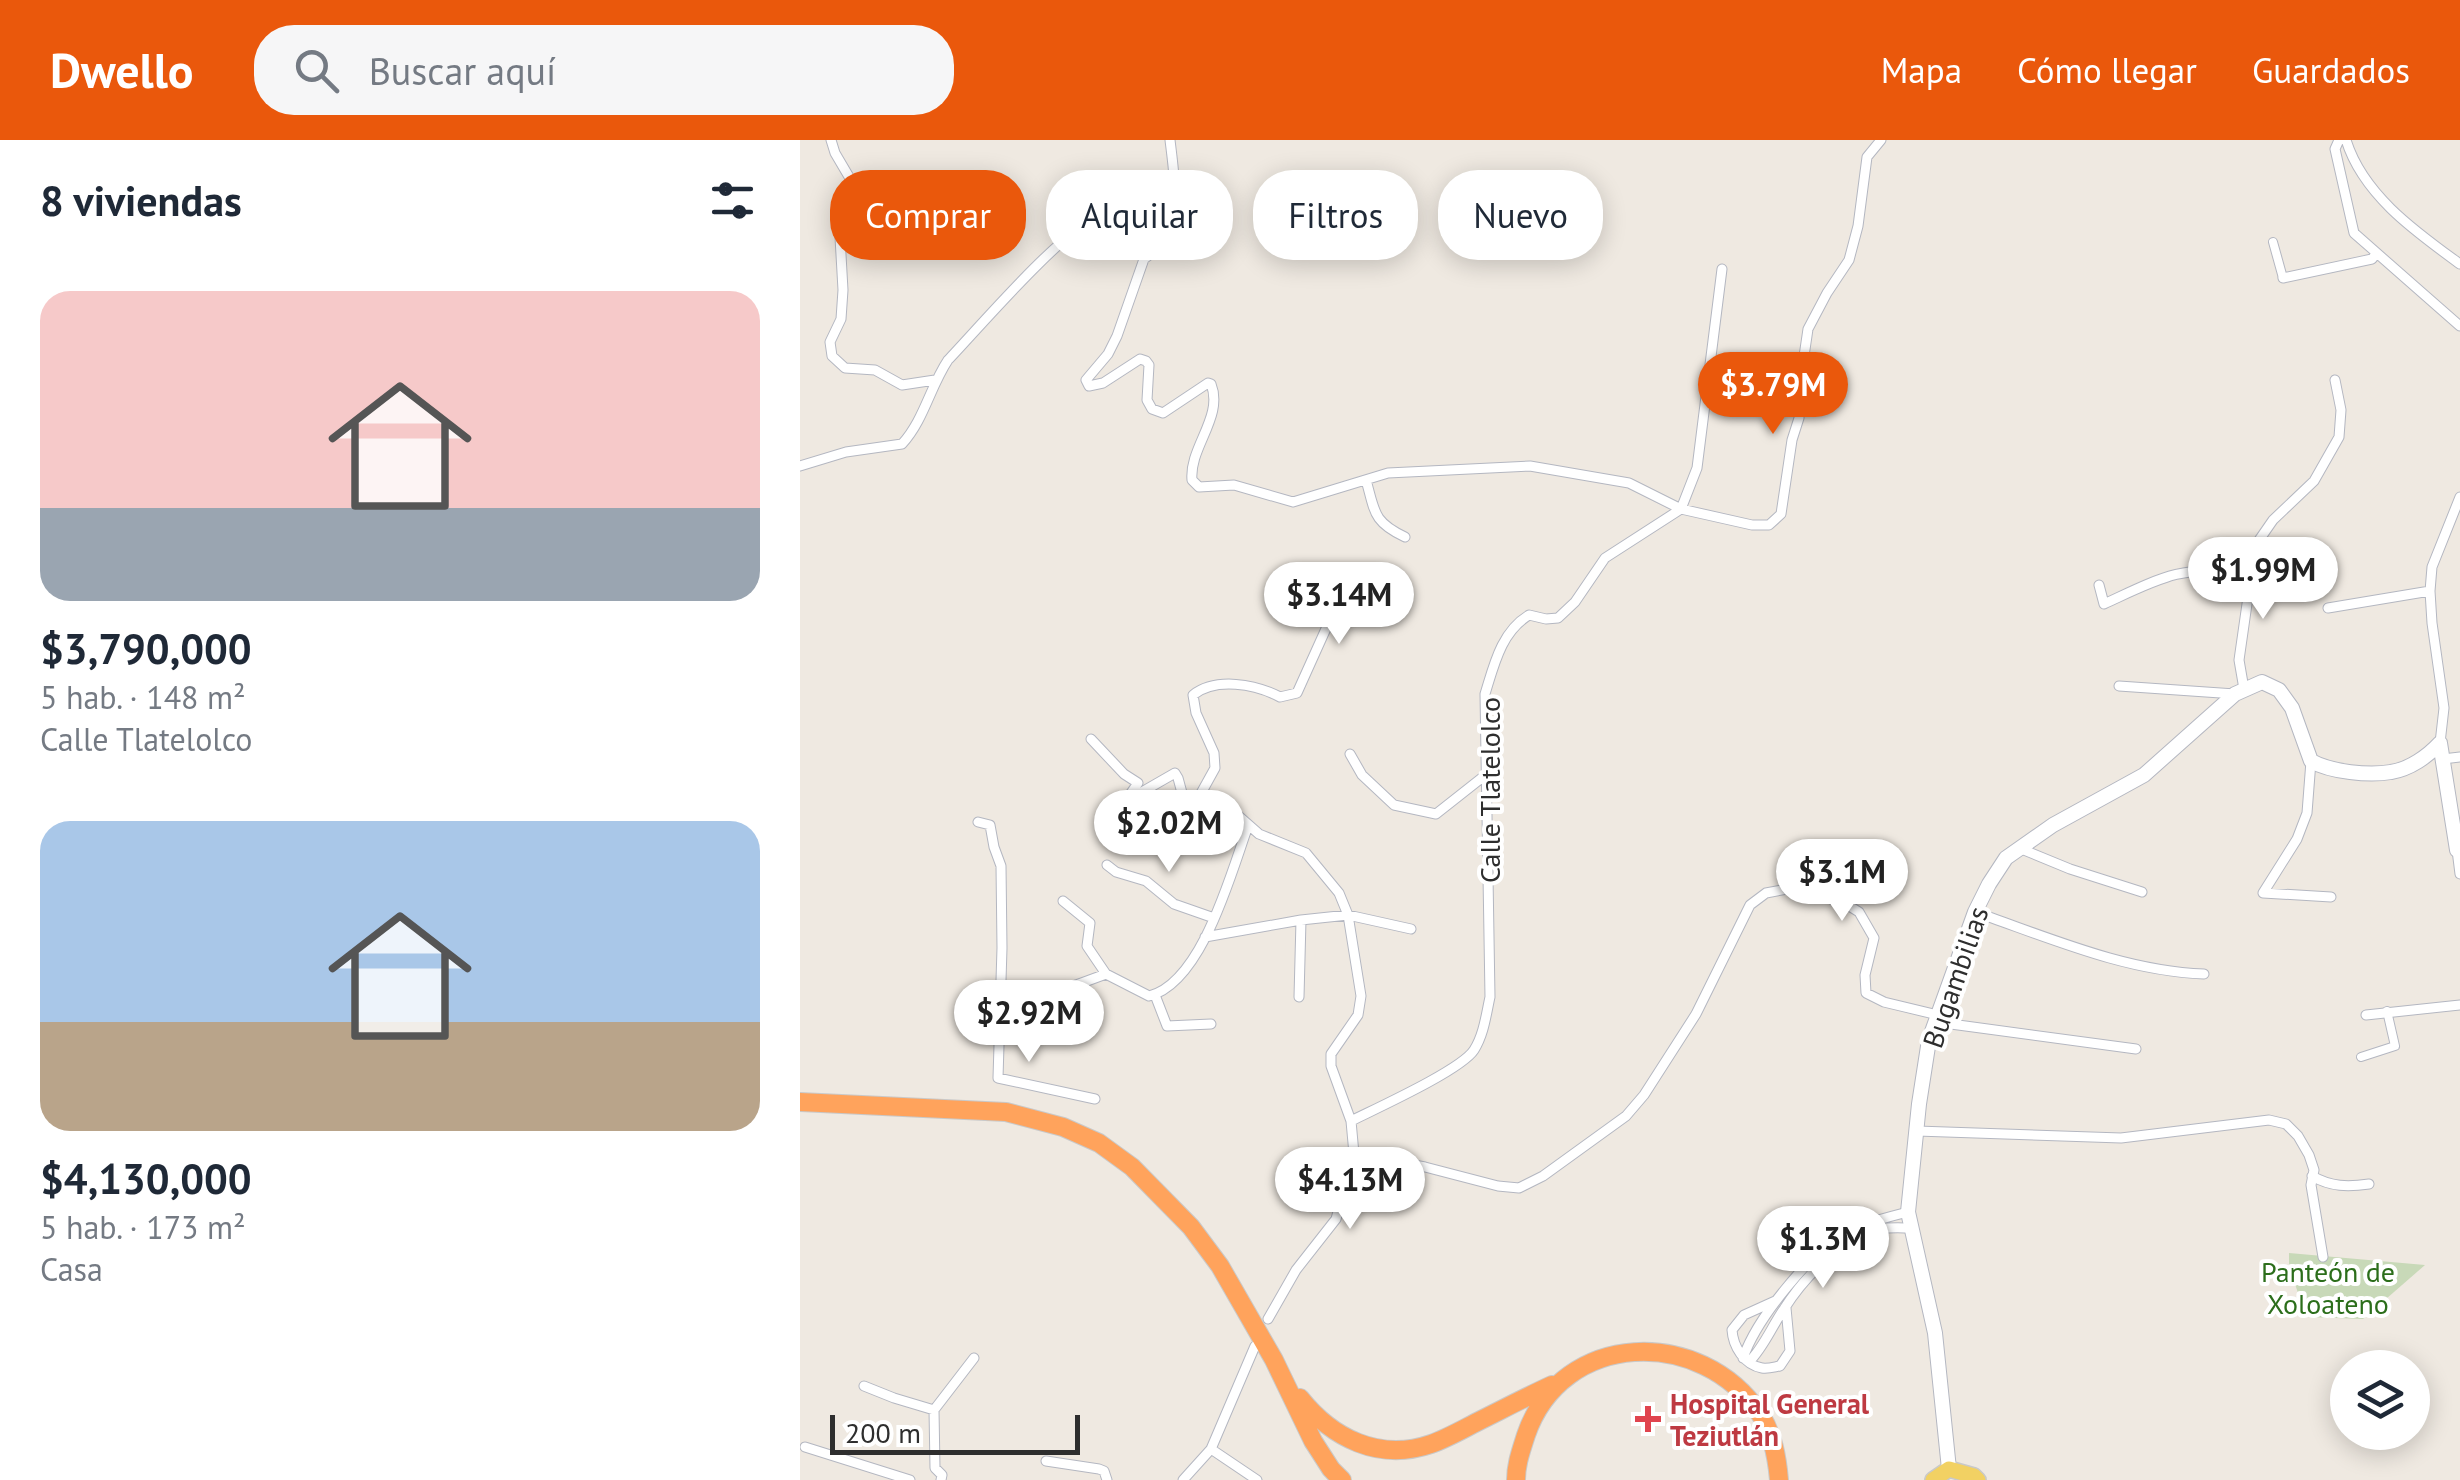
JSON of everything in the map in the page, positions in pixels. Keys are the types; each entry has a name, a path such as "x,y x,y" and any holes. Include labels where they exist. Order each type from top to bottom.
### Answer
{"highway":[{"path":"800,1102 1006,1112 1063,1127 1099,1143 1132,1166 1191,1227 1220,1266 1274,1360 1318,1420 1371,1448 1432,1444 1596,1360 1645,1351 1682,1356 1717,1372 1742,1391 1761,1416 1775,1452 1778,1480"},
{"path":"1274,1360 1313,1441 1342,1480"},
{"path":"1516,1480 1518,1458 1538,1407 1566,1378"}],"main road":[{"name":"Bugambilias","path":"1949,1474 1934,1334 1910,1220 1916,1131 1929,1040 1975,912 1989,884 2006,858 2053,825 2144,775 2240,692 2262,682 2279,690 2292,708 2311,761"},
{"path":"2311,761 2349,772 2393,772 2419,761 2440,743 2459,851"},
{"path":"1933,1480 1949,1474 1974,1476 1978,1480"}],"street":[{"path":"831,140 856,187 852,211 840,236 841,319 830,342 832,356 845,368 876,370 902,385 935,380"},
{"path":"1170,140 1174,170"},
{"path":"1144,260 1117,336 1108,354 1086,380 1088,386 1103,382 1140,360 1146,361 1147,400 1152,410 1163,413 1211,384 1214,406 1190,468 1198,487 1234,485 1292,502 1388,473 1530,466 1629,483 1681,509 1752,525 1769,524 1781,514 1799,418 1808,329 1849,260 1858,226 1867,157 1881,140"},
{"path":"2460,264 2386,205 2342,140 2335,150 2354,232 2460,326"},
{"path":"2273,242 2283,278 2372,259 2376,254"},
{"path":"800,466 846,452 902,444 915,430 935,380 948,360 1046,258"},
{"path":"1681,509 1697,468 1722,269"},
{"path":"2238,575 2273,520 2314,481 2339,437 2341,410 2335,380"},
{"path":"1366,480 1376,517 1388,529 1406,536"},
{"path":"2440,743 2444,708 2432,623 2432,566 2460,497"},
{"name":"Calle Tlatelolco","path":"1351,1121 1451,1069 1472,1054 1482,1034 1490,997 1485,694 1497,654 1518,622 1529,615 1558,618 1605,558 1681,509"},
{"path":"2099,585 2104,604 2161,578 2196,570 2218,570 2238,575 2249,590 2239,660 2240,692 2119,686"},
{"path":"1194,806 1216,768 1193,695 1204,686 1229,684 1264,689 1280,697 1297,693 1347,587"},
{"path":"2328,608 2430,592"},
{"path":"1092,739 1124,774 1138,783 1130,793 1135,796 1174,773 1185,804 1207,811 1234,812 1259,834 1306,853 1338,893 1348,915 1361,996 1358,1015 1331,1054 1331,1066 1351,1121 1354,1154 1336,1219 1296,1270 1268,1318"},
{"path":"1350,754 1362,775 1394,805 1436,814 1488,773"},
{"path":"2443,759 2460,757"},
{"path":"2311,761 2307,813 2297,839 2263,893 2331,897"},
{"path":"978,822 990,826 1001,866 998,1078 1095,1099"},
{"path":"1062,901 1090,923 1088,946 1106,974 1149,996 1155,995 1175,984 1205,938 1226,893 1248,826"},
{"path":"2020,848 2142,892"},
{"path":"2459,851 2460,874"},
{"path":"1107,865 1116,872 1146,880 1174,904 1214,918"},
{"path":"1354,1154 1425,1166 1498,1186 1519,1188 1542,1176 1626,1116 1644,1095 1696,1014 1750,905 1766,893 1787,889 1846,904 1859,912 1874,938 1865,975 1866,993 1884,1002 1937,1019 2136,1049"},
{"path":"1975,912 2118,962 2175,973 2204,974"},
{"path":"1205,938 1348,915 1411,928"},
{"path":"1298,997 1301,920"},
{"path":"999,1003 1030,1002 1106,974"},
{"path":"1155,995 1167,1026 1210,1024"},
{"path":"2366,1015 2460,1005"},
{"path":"2361,1057 2395,1046 2387,1012"},
{"path":"1916,1131 2122,1138 2269,1120 2286,1124 2298,1136 2314,1170 2311,1184 2323,1257"},
{"path":"2312,1176 2346,1187 2369,1184"},
{"path":"1746,1360 1746,1349 1820,1252 1877,1220 1910,1220"},
{"path":"1782,1303 1790,1350 1780,1366 1761,1368 1746,1360 1732,1343 1732,1330 1744,1316 1782,1303"},
{"path":"1183,1480 1211,1449 1255,1346"},
{"path":"941,1480 942,1475 935,1468 934,1410 974,1358"},
{"path":"864,1386 934,1410"},
{"path":"805,1446 910,1480"},
{"path":"1211,1449 1257,1480"},
{"path":"1046,1461 1099,1469 1104,1471 1106,1480"}],"green space":[{"name":"Panteón de Xoloateno","path":"2289,1253 2425,1265 2363,1319 2306,1317 2289,1266"}],"place":[{"name":"Hospital General Teziutlán","path":"1648,1419"}]}
